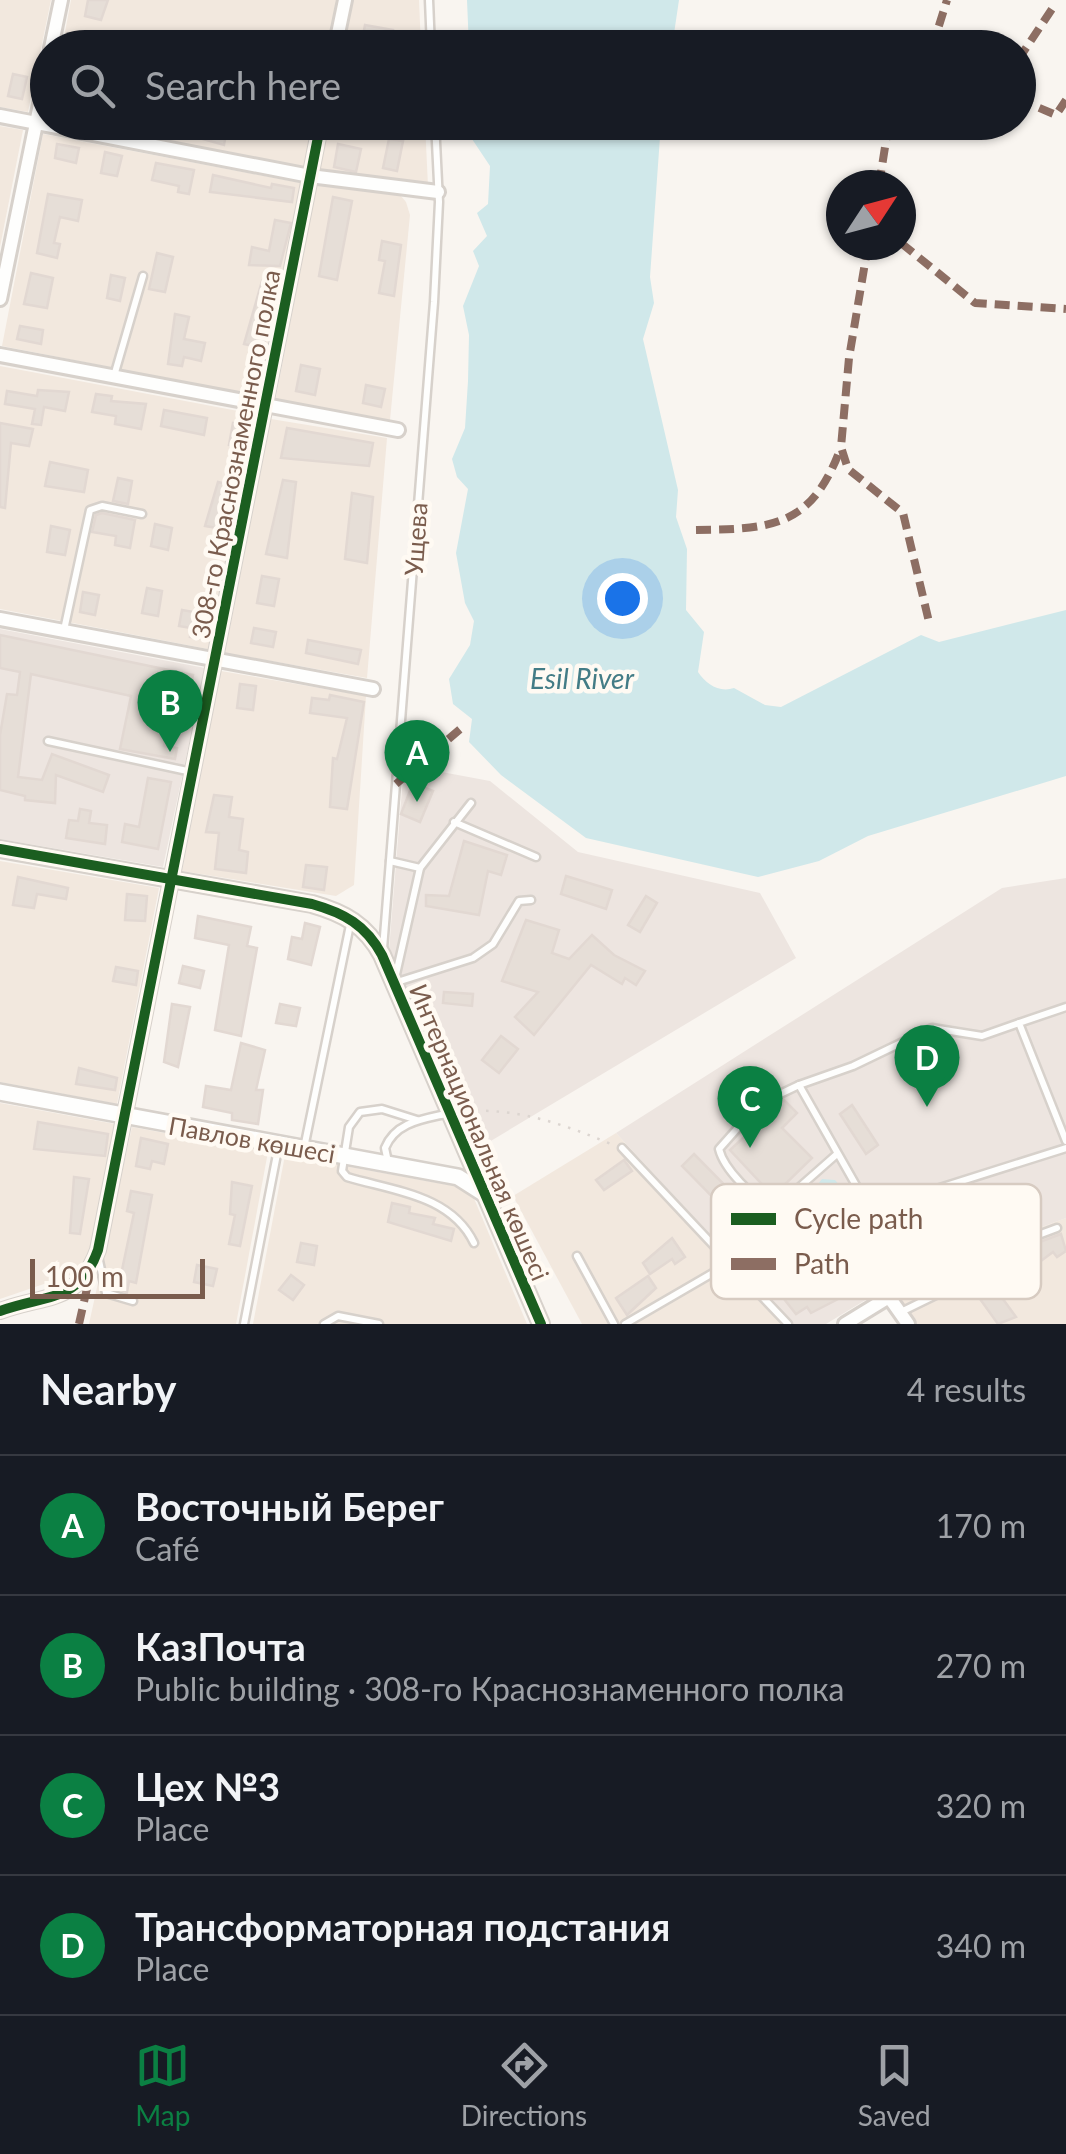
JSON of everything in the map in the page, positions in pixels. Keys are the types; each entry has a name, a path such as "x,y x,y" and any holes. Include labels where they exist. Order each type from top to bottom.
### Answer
{"street":[{"path":"55,30 61,0"},
{"path":"339,30 345,0"},
{"path":"0,116 30,122"},
{"path":"0,299 2,271 32,140"},
{"path":"124,140 310,176 438,192"},
{"name":"308-го Краснознаменного полка","path":"95,1257 317,140"},
{"path":"0,355 398,430"},
{"path":"0,619 373,689"},
{"path":"0,849 312,904 351,919"},
{"name":"Интернациональная көшесі","path":"351,919 382,956 541,1324"},
{"name":"Павлов көшесі","path":"0,1092 428,1171 470,1181 492,1206"},
{"path":"428,1171 454,1165 461,1156 462,1139"},
{"path":"0,1310 68,1294 95,1257"},
{"path":"845,1324 887,1299"}],"lane":[{"path":"429,0 431,30"},
{"name":"Ущева","path":"382,956 438,192 436,140"},
{"path":"114,377 143,276"},
{"path":"64,631 90,510 102,506 142,514"},
{"path":"48,741 192,772"},
{"path":"394,983 420,868 471,803"},
{"path":"454,822 536,857"},
{"path":"390,860 420,868"},
{"path":"394,983 473,958 493,944 519,901 531,900"},
{"path":"304,1148 351,919"},
{"path":"745,1184 720,1156 720,1146 759,1104 853,1066 932,1028 982,1036 1066,1007"},
{"path":"947,1184 1066,1144 1019,1023"},
{"path":"800,1085 855,1184"},
{"path":"418,1120 382,1109 360,1112 348,1126 341,1168 347,1177 438,1204 460,1219 474,1243"},
{"path":"389,1163 385,1152 389,1140 418,1120 452,1112"},
{"path":"244,1324 279,1144"},
{"path":"622,1148 711,1244"},
{"path":"803,1184 837,1154"},
{"path":"1041,1234 1057,1228"},
{"path":"577,1256 614,1324"},
{"path":"95,1257 106,1293 133,1301"},
{"path":"624,1324 711,1275"},
{"path":"764,1299 788,1324"},
{"path":"904,1318 933,1299"},
{"path":"324,1324 338,1316 379,1324"}],"path":[{"path":"452,1112 503,1109 551,1119 622,1148"}],"shaded area":[{"path":"0,0 51,0 45,30 30,30 28,112 0,107"},
{"path":"71,0 337,0 331,30 65,30"},
{"path":"353,0 419,0 420,30 347,30"},
{"path":"0,126 23,130 0,247"},
{"path":"42,140 75,140 301,183 257,396 2,346"},
{"path":"160,140 310,140 304,170"},
{"path":"326,140 426,140 428,186 320,171"},
{"path":"317,184 400,195 406,202 410,215 390,420 275,402"},
{"path":"0,366 254,414 208,649 0,609"},
{"path":"271,419 387,438 367,678 225,653"},
{"path":"0,629 205,668 163,867 0,839"},
{"path":"221,671 366,696 354,885 336,896 182,871"},
{"path":"404,765 490,781 578,852 760,893 796,958 479,1148 389,950"},
{"path":"0,861 159,888 117,1104 0,1082"},
{"path":"1066,878 1066,1218 1041,1227 1041,1184 711,1184 711,1236 616,1133 1002,888"},
{"path":"0,1103 115,1124 90,1250 81,1267 73,1274 0,1299"},
{"path":"132,1127 268,1152 236,1324 89,1324"},
{"path":"616,1133 711,1236 711,1299 769,1299 792,1324 582,1324 513,1196"},
{"path":"285,1155 470,1189 527,1324 253,1324"},
{"path":"1066,1218 1066,1324 917,1324 901,1300 1041,1299 1041,1227"},
{"path":"769,1299 867,1299 826,1324 792,1324"}],"water":[{"path":"467,0 679,0 675,30 468,30"},
{"name":"Esil River","path":"473,140 660,140 650,277 654,303 643,339 678,490 676,517 687,549 686,610 704,632 698,672 701,676 718,688 734,688 765,705 781,707 921,635 939,642 1066,610 1066,776 868,836 819,861 758,877 586,838 501,775 469,742 472,719 453,704 449,679 470,645 474,621 465,603 456,553 468,489 457,477 452,459 465,428 469,335 463,306 479,266 473,251 487,236 477,213 488,204 490,166"},
{"path":"822,1179 838,1184 818,1184"}],"building":[{"path":"88,0 108,0 101,20 85,16"},
{"path":"365,25 393,30 364,30"},
{"path":"13,74 27,77 22,99 8,96"},
{"path":"389,140 403,141 397,171 383,168"},
{"path":"57,144 79,148 76,163 55,158"},
{"path":"338,144 361,149 356,172 334,167"},
{"path":"105,152 122,156 117,176 101,173"},
{"path":"156,163 194,170 189,194 178,192 179,186 152,180"},
{"path":"213,175 271,188 272,184 294,188 292,202 210,192"},
{"path":"48,194 82,200 78,221 60,217 54,243 60,244 57,258 37,253"},
{"path":"333,197 352,201 337,280 319,276"},
{"path":"275,220 291,223 280,266 249,265 252,247 269,251"},
{"path":"382,241 401,245 394,296 379,293 385,261 379,260"},
{"path":"157,253 173,257 165,292 149,289"},
{"path":"31,273 53,278 47,308 24,304"},
{"path":"111,275 125,278 120,301 107,298"},
{"path":"262,281 277,284 263,348 244,344"},
{"path":"175,314 189,317 184,339 205,343 201,361 184,357 182,366 168,364"},
{"path":"20,326 43,330 41,344 17,339"},
{"path":"301,365 320,369 315,395 296,391"},
{"path":"366,385 385,389 381,407 363,403"},
{"path":"38,390 69,392 65,411 44,407 41,425 32,424 35,409 5,404 7,391 37,396"},
{"path":"96,394 112,396 111,401 146,404 141,429 115,424 116,416 92,412"},
{"path":"164,410 207,418 204,435 161,426"},
{"path":"0,423 33,429 29,446 11,443 5,508 0,507"},
{"path":"233,423 248,425 244,447 229,445"},
{"path":"287,428 373,443 369,466 281,458"},
{"path":"50,462 88,470 84,492 45,486"},
{"path":"118,478 132,481 128,504 113,501"},
{"path":"283,480 296,482 287,558 266,554"},
{"path":"218,482 235,486 223,529 205,526"},
{"path":"352,493 373,497 367,563 345,559"},
{"path":"96,515 135,520 130,548 115,545 116,536 92,532"},
{"path":"155,524 172,528 168,550 151,546"},
{"path":"51,526 70,530 65,555 47,552"},
{"path":"262,576 279,579 274,606 257,603"},
{"path":"147,588 162,591 158,616 142,613"},
{"path":"83,592 99,595 95,615 80,612"},
{"path":"182,610 210,615 206,639 190,637 191,628 179,626"},
{"path":"254,628 276,632 273,647 251,643"},
{"path":"0,635 193,675 184,717 170,714 164,746 177,748 175,759 120,749 131,696 31,674 18,777 42,780 52,754 109,775 103,792 56,775 55,803 25,800 25,796 0,790 0,735 7,694 17,695 20,672 0,668"},
{"path":"308,640 361,650 358,664 306,653"},
{"path":"240,684 256,686 253,710 237,708"},
{"path":"330,695 364,702 347,809 330,807 333,758 337,759 347,718 310,713 312,698 329,700"},
{"path":"148,778 171,782 158,849 122,842 125,824 139,827"},
{"path":"413,783 433,791 420,822 401,814"},
{"path":"214,795 232,797 229,817 243,819 239,850 248,852 246,873 215,869 219,833 206,832"},
{"path":"80,809 91,811 89,823 107,825 105,844 66,838 69,820 78,821"},
{"path":"464,841 507,855 501,875 488,871 479,915 426,906 426,895 449,896"},
{"path":"306,865 327,867 324,890 303,887"},
{"path":"566,876 612,890 606,909 561,894"},
{"path":"18,877 68,888 66,899 37,894 34,908 13,905"},
{"path":"127,894 147,896 145,921 125,920"},
{"path":"646,896 657,903 640,932 628,925"},
{"path":"198,916 251,927 247,946 257,948 241,1036 215,1030 229,945 195,938"},
{"path":"526,920 559,930 552,953 569,959 592,935 614,955 645,971 636,985 625,978 622,984 591,965 534,1035 515,1017 538,992 502,981"},
{"path":"305,923 320,927 311,965 288,959 292,937 302,939"},
{"path":"183,966 204,971 200,988 179,983"},
{"path":"116,967 138,971 136,985 113,981"},
{"path":"444,992 473,994 472,1006 443,1003"},
{"path":"172,1004 190,1007 178,1067 164,1062"},
{"path":"280,1004 300,1008 296,1026 276,1023"},
{"path":"501,1036 518,1049 499,1073 482,1060"},
{"path":"241,1043 265,1050 256,1090 263,1090 258,1124 232,1120 232,1113 203,1107 206,1086 231,1090"},
{"path":"79,1068 117,1078 115,1090 76,1084"},
{"path":"784,1100 797,1113 782,1128 812,1158 785,1184 762,1184 730,1150"},
{"path":"852,1105 878,1145 866,1154 840,1114"},
{"path":"38,1122 108,1134 105,1156 34,1149"},
{"path":"141,1138 168,1144 164,1164 152,1161 150,1169 136,1166"},
{"path":"694,1154 724,1184 711,1184 711,1195 682,1166"},
{"path":"624,1160 632,1171 604,1190 596,1180"},
{"path":"74,1177 89,1179 80,1234 70,1233"},
{"path":"232,1182 252,1186 240,1246 229,1244 235,1215 230,1214"},
{"path":"131,1191 152,1195 136,1283 129,1281 127,1292 118,1289 134,1213 127,1211"},
{"path":"392,1203 410,1207 409,1213 435,1218 433,1224 454,1229 451,1241 388,1222"},
{"path":"1061,1234 1066,1251 1057,1257 1053,1252 1041,1261 1041,1242"},
{"path":"672,1238 685,1257 675,1264 672,1259 650,1274 643,1263"},
{"path":"301,1243 317,1246 314,1265 297,1262"},
{"path":"197,1265 217,1269 213,1286 194,1282"},
{"path":"291,1275 304,1285 293,1300 279,1290"},
{"path":"648,1276 656,1288 627,1315 616,1298"},
{"path":"784,1299 838,1299 811,1313 807,1307 796,1314"},
{"path":"980,1299 1003,1299 1016,1317 998,1324"}],"marked path":[{"path":"938,30 947,0"},
{"path":"1036,33 1054,6"},
{"path":"1036,107 1056,115 1066,100"},
{"path":"881,170 886,140"},
{"path":"916,255 975,303 1066,309"},
{"path":"865,260 849,358 841,447 848,469 903,513 930,626"},
{"path":"696,530 747,528 786,518 817,494 841,447"},
{"path":"396,784 465,725"},
{"path":"79,1324 90,1275"}],"cycle path":[{"path":"0,1311 71,1288 81,1280 98,1250 317,140"},
{"path":"0,849 312,904 344,916 361,928 382,955 541,1324"}],"place":[{"name":"КазПочта","path":"170,752"},
{"name":"Восточный Берег","path":"417,802"},
{"name":"Трансформаторная подстания","path":"927,1107"},
{"name":"Цех №3","path":"750,1148"}]}
